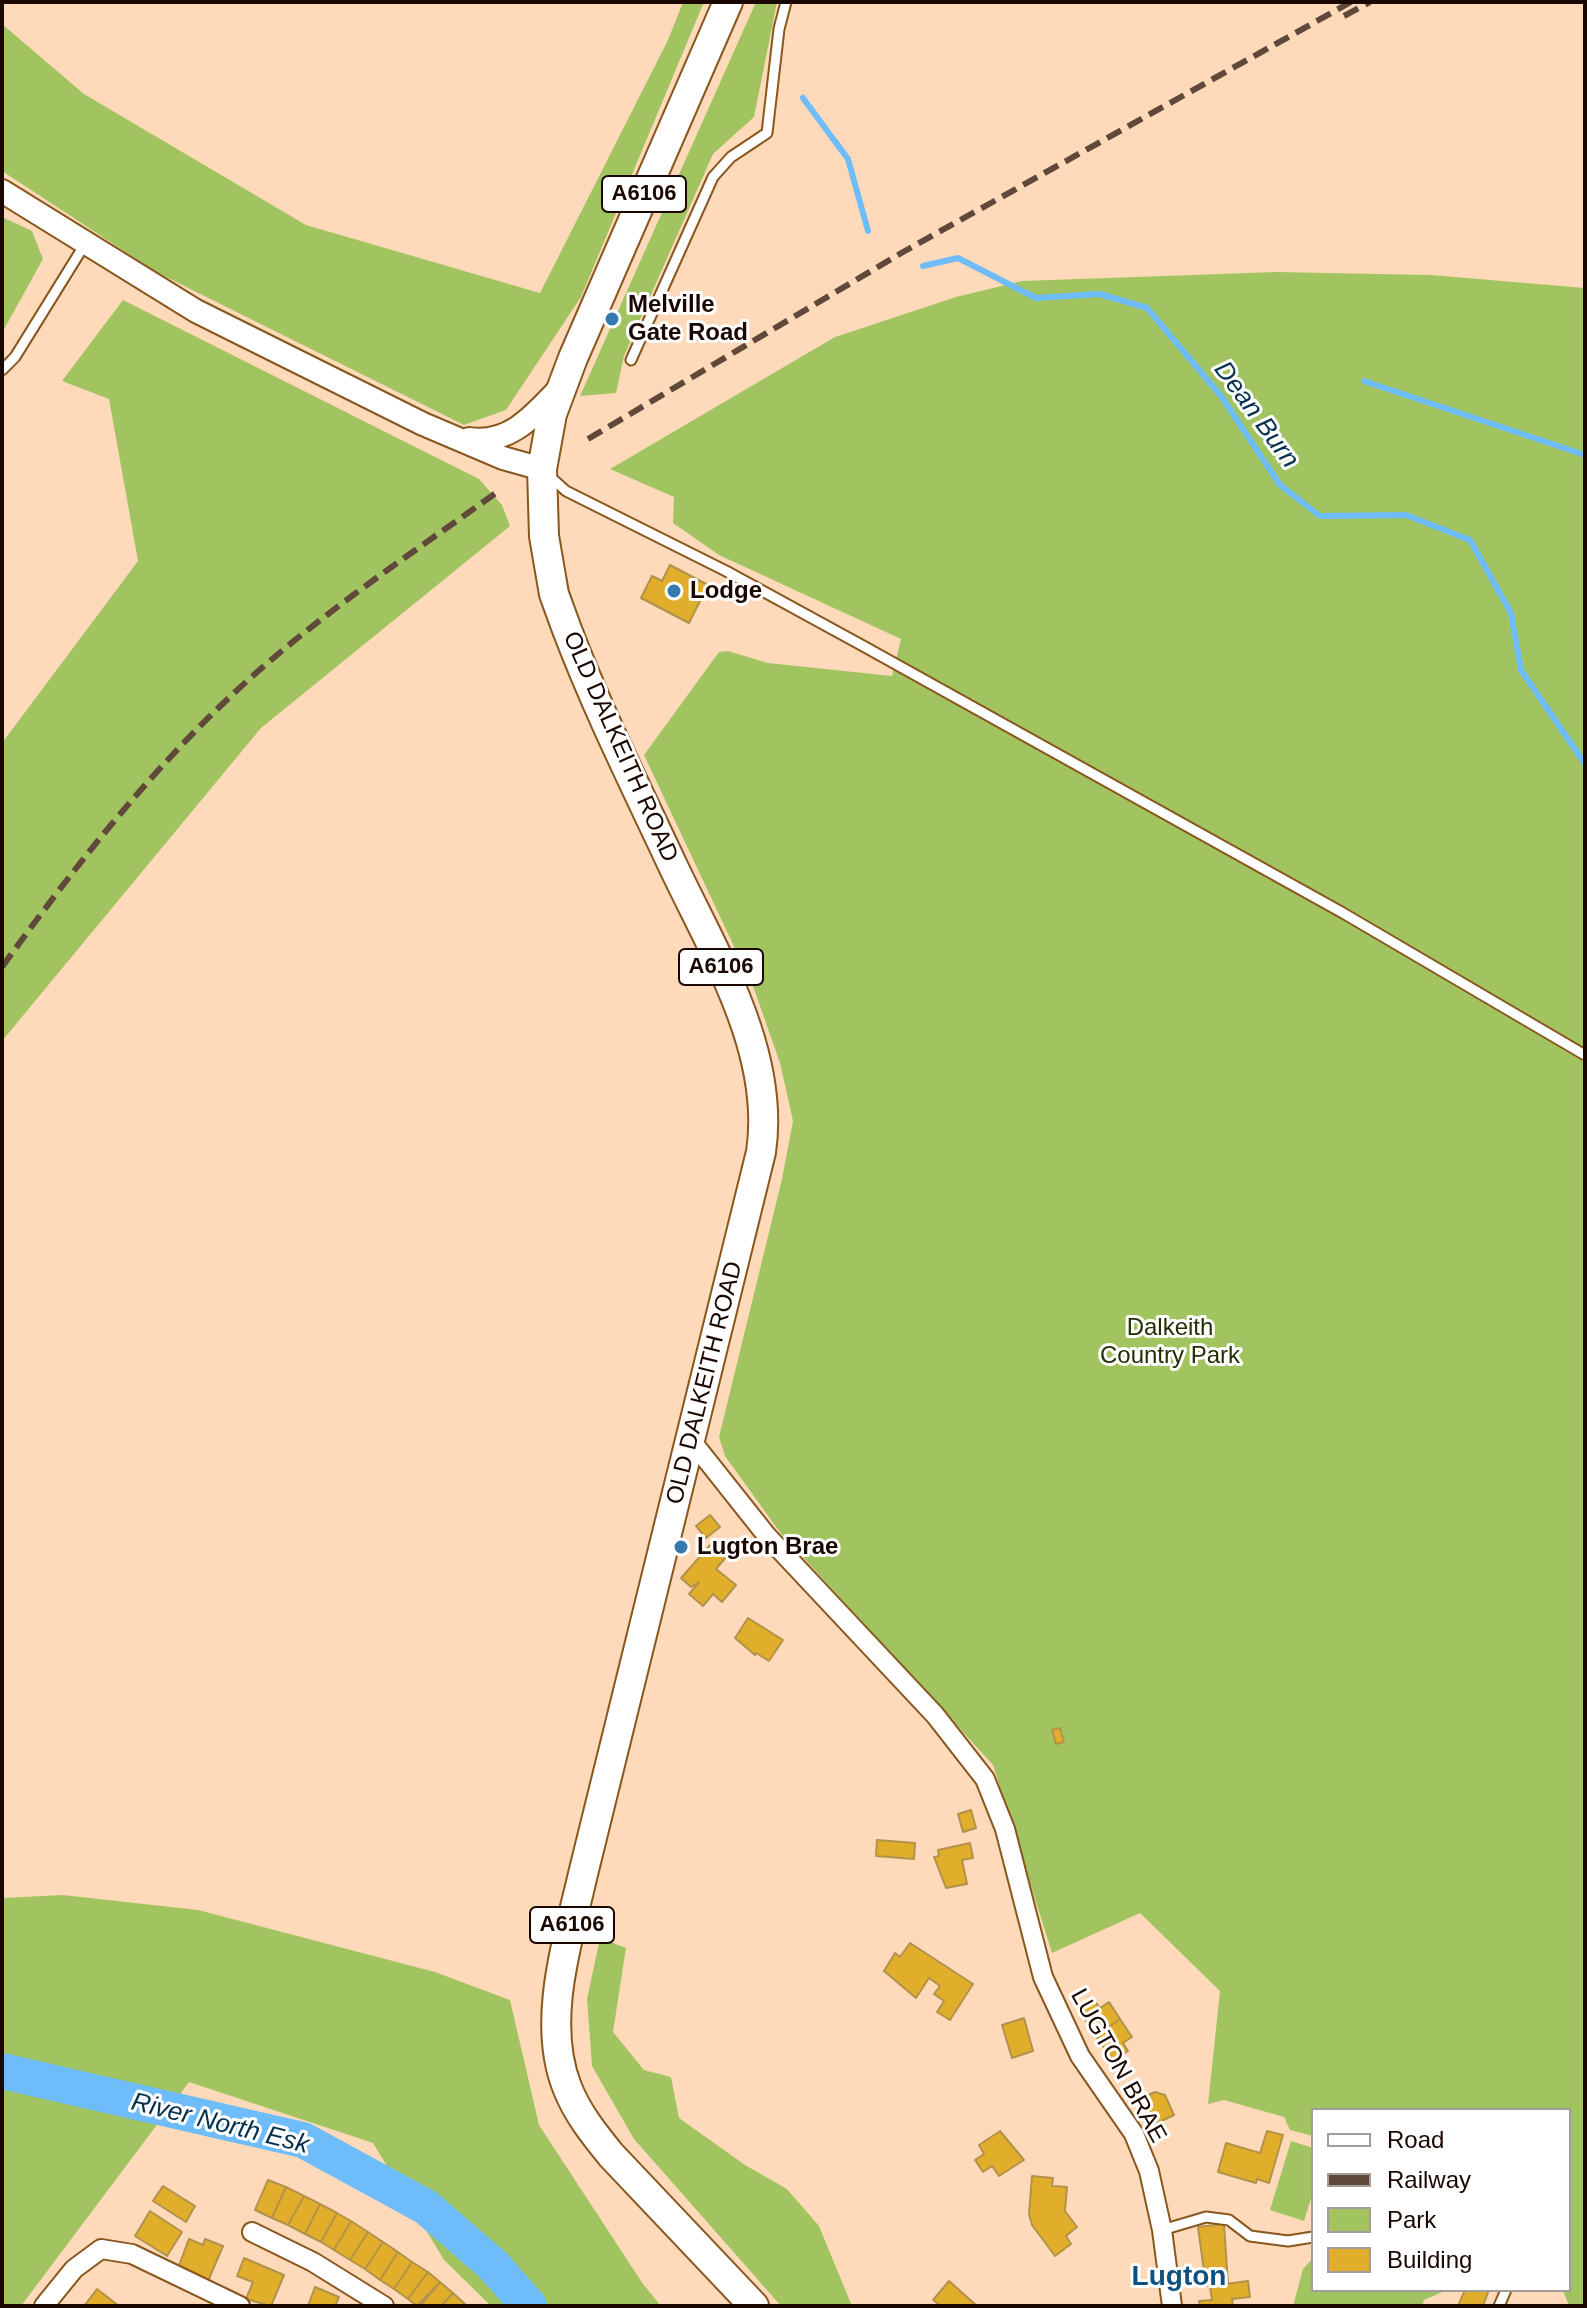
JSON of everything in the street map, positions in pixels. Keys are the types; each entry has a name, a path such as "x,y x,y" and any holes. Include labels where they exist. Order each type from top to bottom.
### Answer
{"main road":[{"name":"A6106","path":"542,469 561,387 728,2"},
{"name":"OLD DALKEITH ROAD","path":"542,469 548,563 566,627 733,995 762,1095 761,1152 564,1957 559,1999 559,2053 567,2086 590,2128 611,2155 754,2306"}],"street":[{"path":"2,191 196,311 452,437 542,469"},
{"path":"452,437 477,440 510,434 561,387"},
{"name":"LUGTON BRAE","path":"690,1439 767,1536 935,1715 985,1779 1005,1829 1043,1977 1080,2056 1134,2134 1149,2171 1162,2230 1172,2306"},
{"path":"252,2232 313,2262 384,2306"},
{"path":"44,2306 74,2269 101,2249 132,2254 240,2306"}],"lane":[{"path":"631,360 713,177 731,157 767,133 779,29 786,2"},
{"path":"2,370 15,357 85,244"},
{"path":"542,469 566,491 726,571 874,652 1343,913 1585,1055"},
{"path":"1162,2230 1206,2217 1229,2220 1250,2236 1288,2241 1311,2237"}],"green space":[{"path":"683,2 704,2 581,297 506,410 464,425 156,272 2,171 2,24 84,94 306,225 540,293 668,40"},
{"path":"756,2 777,2 754,117 713,154 624,356 616,393 580,396"},
{"path":"2,217 32,231 43,259 2,333"},
{"name":"Dalkeith Country Park","path":"1277,272 1431,275 1585,288 1585,2306 1569,2306 1564,2292 1571,2292 1571,2108 1311,2108 1311,2135 1290,2130 1284,2117 1224,2100 1208,2104 1220,1991 1140,1913 1052,1953 993,1765 779,1531 725,1456 719,1437 782,1179 793,1121 780,1063 754,989 644,755 719,652 728,651 768,663 892,676 901,639 719,555 673,523 674,497 610,469 835,337 956,297 1022,281"},
{"path":"123,300 479,479 502,505 510,526 261,728 2,1041 2,743 138,561 109,399 62,381"},
{"path":"63,1895 198,1910 435,1972 510,2000 539,2125 643,2284 661,2306 491,2306 444,2260 373,2143 189,2082 21,2306 2,2306 2,1898"},
{"path":"600,1938 626,1948 613,2032 644,2070 671,2077 679,2118 745,2165 787,2189 819,2226 852,2306 781,2306 634,2139 592,2066 587,1999"},
{"path":"1291,2141 1311,2147 1311,2198 1304,2221 1270,2210"},
{"path":"1311,2260 1311,2292 1442,2292 1424,2300 1422,2306 1293,2306 1303,2269"}],"building":[{"name":"Lodge","path":"670,565 708,585 689,623 641,598 652,576 662,581"},
{"path":"710,1515 720,1527 706,1538 696,1526"},
{"path":"712,1543 727,1556 716,1569 736,1585 722,1602 713,1594 703,1606 689,1594 699,1582 691,1587 681,1578"},
{"path":"748,1618 783,1640 769,1661 755,1655 735,1638"},
{"path":"1060,1728 1064,1742 1056,1744 1052,1730"},
{"path":"971,1810 976,1828 963,1832 958,1814"},
{"path":"877,1840 915,1843 914,1859 876,1856"},
{"path":"970,1843 973,1858 962,1860 967,1884 946,1888 934,1857 939,1856 938,1850"},
{"path":"910,1943 973,1984 950,2020 937,2012 944,2001 934,1994 940,1986 929,1978 916,1998 884,1971 895,1953 900,1957"},
{"path":"1094,2000 1100,2008 1109,2002 1120,2019 1096,2036 1079,2010"},
{"path":"1024,2018 1033,2051 1012,2058 1002,2025"},
{"path":"1120,2019 1132,2037 1123,2043 1128,2051 1113,2061 1096,2036"},
{"path":"1155,2092 1165,2095 1174,2115 1151,2126 1139,2099"},
{"path":"1000,2131 1024,2160 999,2176 992,2166 983,2172 975,2160 984,2154 979,2145"},
{"path":"1267,2131 1283,2135 1269,2183 1257,2179 1256,2183 1218,2172 1226,2143 1260,2153"},
{"path":"1032,2176 1053,2178 1052,2186 1067,2187 1065,2211 1077,2227 1066,2236 1071,2244 1055,2256 1032,2225 1029,2214"},
{"path":"268,2180 286,2187 272,2218 255,2210"},
{"path":"163,2186 195,2206 186,2222 153,2201"},
{"path":"286,2187 304,2196 288,2225 272,2218"},
{"path":"304,2196 320,2204 305,2234 288,2225"},
{"path":"320,2204 337,2213 321,2242 305,2234"},
{"path":"150,2211 182,2232 167,2256 135,2236"},
{"path":"337,2213 351,2221 334,2250 321,2242"},
{"path":"351,2221 368,2232 350,2260 334,2250"},
{"path":"1224,2224 1228,2284 1206,2286 1198,2227"},
{"path":"368,2232 383,2242 365,2269 350,2260"},
{"path":"189,2239 203,2245 205,2239 223,2246 208,2281 178,2268"},
{"path":"383,2242 398,2252 380,2280 365,2269"},
{"path":"398,2252 412,2262 394,2289 380,2280"},
{"path":"244,2258 284,2275 271,2306 246,2299 253,2282 237,2276"},
{"path":"412,2262 428,2272 408,2299 394,2289"},
{"path":"428,2272 440,2282 417,2306 408,2299"},
{"path":"949,2281 977,2306 941,2306 933,2300"},
{"path":"1248,2281 1250,2297 1232,2299 1233,2306 1200,2306 1199,2301 1212,2300 1210,2286"},
{"path":"440,2282 453,2293 441,2306 420,2306"},
{"path":"315,2287 339,2297 335,2306 308,2306"},
{"path":"97,2289 110,2299 119,2306 84,2306"},
{"path":"1464,2292 1488,2292 1483,2306 1458,2306"},
{"path":"453,2293 466,2305 466,2306 441,2306"}],"waterway":[{"name":"Dean Burn","path":"803,98 848,159 868,231"},
{"name":"Dean Burn","path":"923,266 958,258 1036,298 1100,294 1147,308 1221,396 1280,485 1320,516 1406,515 1470,540 1511,613 1521,670 1585,764"},
{"path":"1364,381 1585,455"},
{"name":"River North Esk","path":"2,2071 303,2140 426,2207 493,2265 529,2306"}],"railway":[{"path":"588,439 903,252 1351,2"},
{"path":"1344,16 1370,2"},
{"path":"2,967 121,813 220,706 315,624 500,490"}],"place":[{"name":"Melville Gate Road","path":"612,319"},
{"name":"Lodge","path":"674,591"},
{"name":"Lugton Brae","path":"681,1547"}],"district":[{"name":"Lugton","path":"1179,2277"}]}
